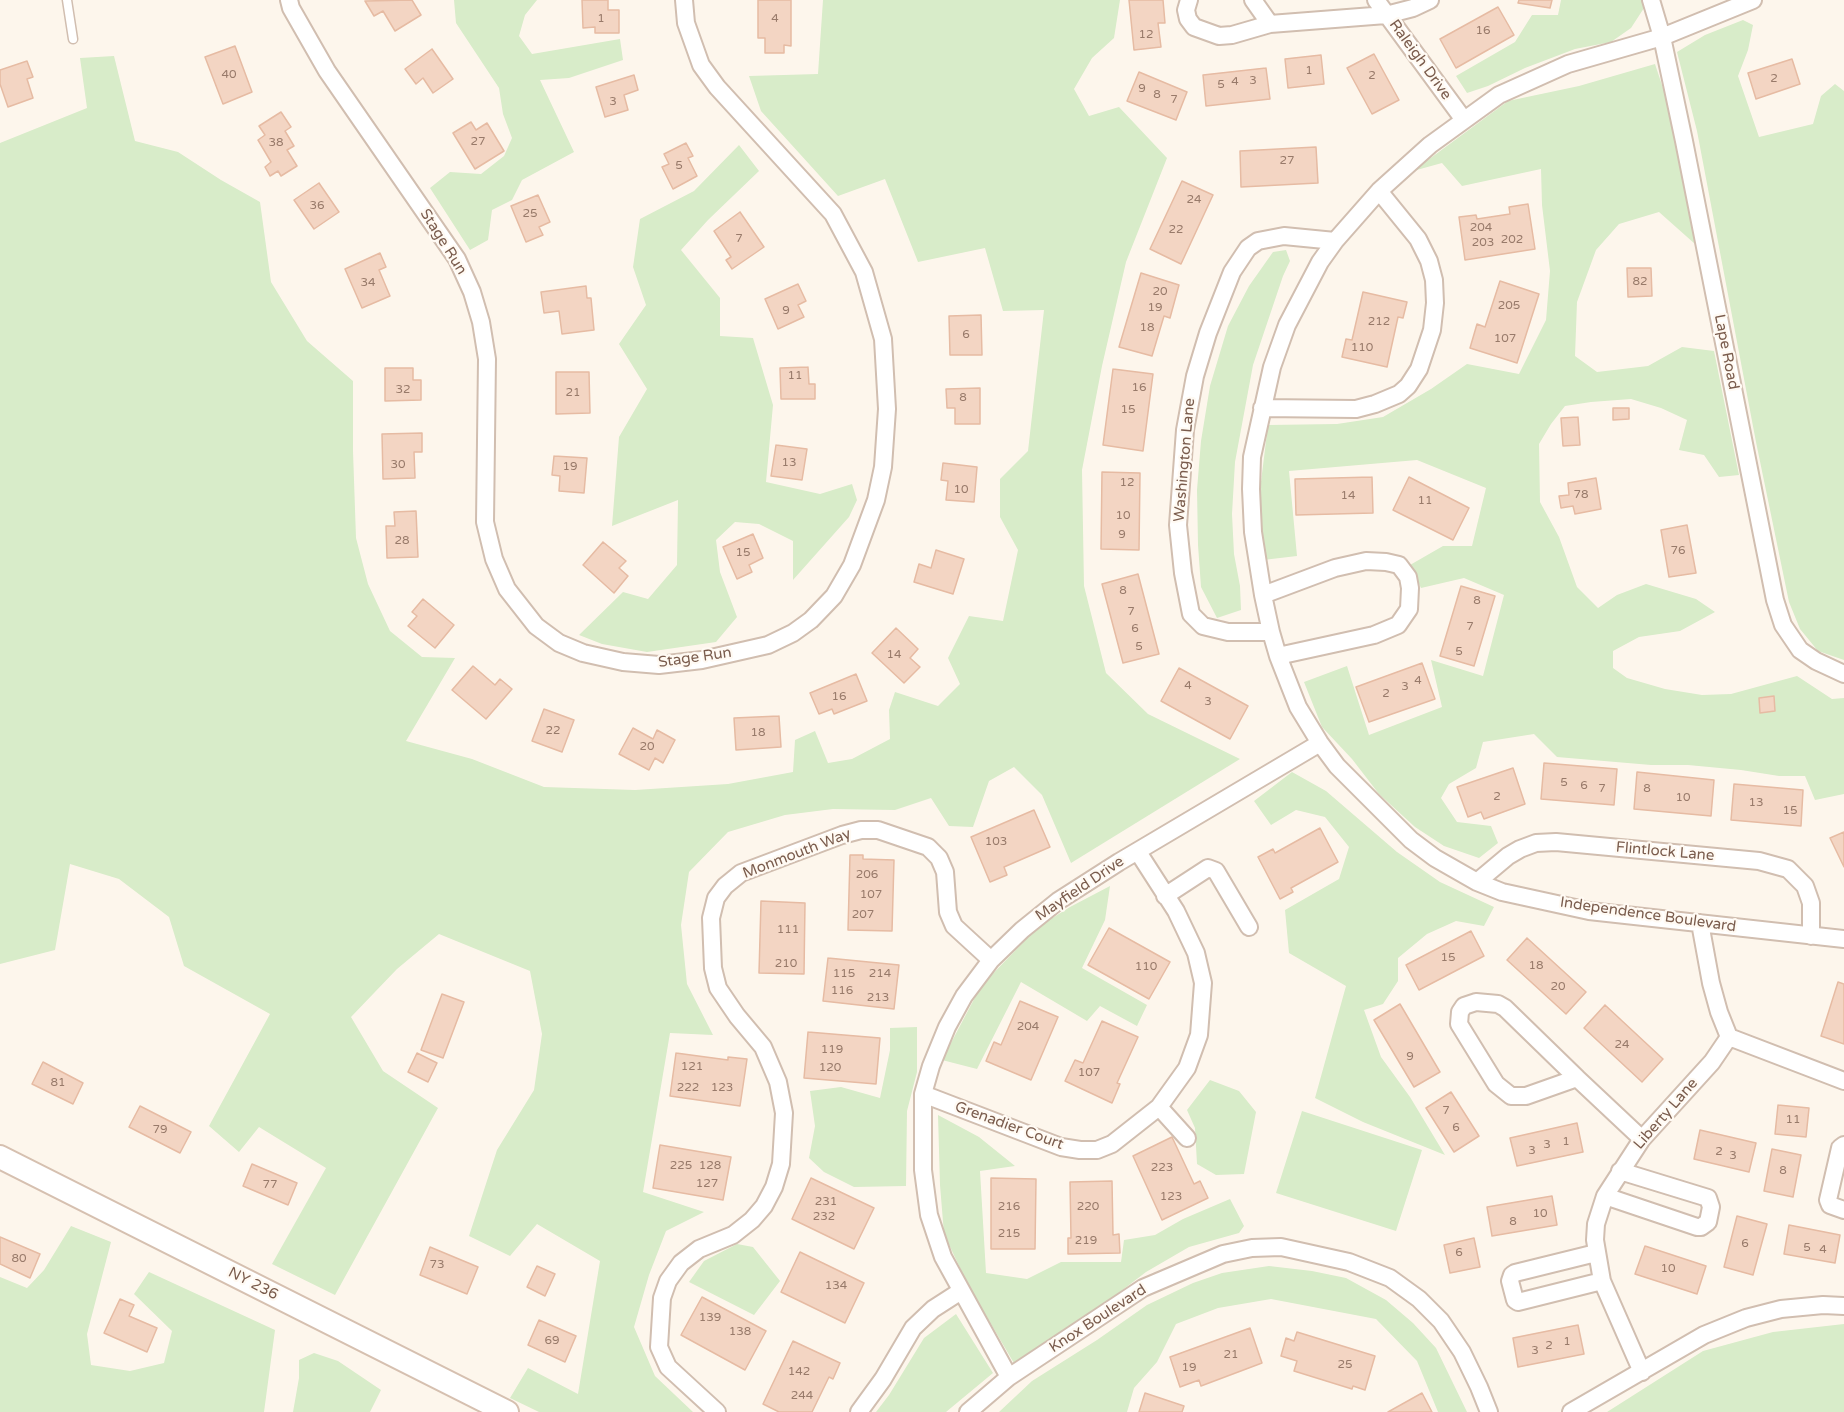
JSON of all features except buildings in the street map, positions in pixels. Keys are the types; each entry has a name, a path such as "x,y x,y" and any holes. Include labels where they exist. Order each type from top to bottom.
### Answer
{"main road":[{"name":"NY 236","path":"0,1157 507,1412"}],"street":[{"name":"Stage Run","path":"289,0 291,8 327,71 457,259 472,292 482,322 487,359 485,522 494,559 507,589 536,626 559,643 583,653 623,662 659,665 702,660 768,645 793,633 811,620 834,596 852,566 876,500 883,467 887,409 883,339 864,272 833,214 717,87 701,64 686,23 684,0"},
{"path":"1190,0 1186,10 1188,20 1194,27 1219,36 1232,35 1270,24 1386,15 1413,8 1430,0"},
{"path":"1253,0 1270,24"},
{"name":"Raleigh Drive","path":"1376,0 1464,120"},
{"name":"Lape Road","path":"1651,0 1662,37 1775,600 1783,625 1800,650 1816,661 1844,674"},
{"name":"Independence Boulevard","path":"1753,0 1662,37 1568,64 1498,95 1430,144 1378,191 1320,262 1287,325 1272,367 1252,457 1252,532 1271,632 1298,707 1337,766 1411,840 1435,858 1477,882 1502,892 1589,911 1844,939"},
{"path":"1262,408 1356,409 1399,394 1408,386 1419,369 1432,330 1435,303 1430,261 1418,239 1378,191"},
{"name":"Washington Lane","path":"1271,632 1228,632 1203,626 1191,614 1183,573 1178,525 1185,430 1195,376 1208,333 1232,272 1248,248 1258,241 1284,236 1335,241"},
{"path":"1263,595 1335,568 1366,561 1399,565 1408,577 1409,609 1398,625 1374,635 1278,656"},
{"name":"Mayfield Drive","path":"1009,1377 943,1257 929,1215 923,1170 923,1094 931,1066 947,1027 964,996 991,960 1022,930 1058,901 1320,743"},
{"name":"Monmouth Way","path":"717,1412 668,1367 659,1347 662,1298 668,1281 681,1263 699,1249 733,1235 752,1220 764,1206 774,1187 781,1164 784,1113 778,1082 763,1047 737,1016 718,988 713,968 711,918 716,898 725,886 741,873 842,835 861,830 878,830 928,848 939,858 945,872 948,912 954,926 991,960"},
{"name":"Flintlock Lane","path":"1477,882 1508,856 1536,843 1556,842 1759,861 1788,869 1805,886 1811,903 1810,936"},
{"name":"Grenadier Court","path":"923,1094 1061,1147 1080,1150 1097,1150 1112,1144 1159,1107 1187,1068 1199,1035 1203,983 1196,953 1176,911 1138,852"},
{"path":"1165,896 1208,868 1216,871 1249,927"},
{"path":"1700,923 1711,983 1729,1037 1844,1081"},
{"path":"1576,1078 1526,1096 1511,1096 1496,1084 1459,1024 1460,1012 1464,1006 1476,1002 1498,1004 1505,1008 1642,1139"},
{"name":"Liberty Lane","path":"1642,1371 1602,1281 1596,1253 1596,1224 1605,1196 1642,1139 1713,1062 1729,1037"},
{"path":"1159,1107 1187,1138"},
{"path":"1844,1145 1840,1148 1828,1200 1830,1205 1844,1210"},
{"path":"1605,1196 1696,1227 1701,1227 1708,1222 1711,1208 1708,1198 1620,1171"},
{"name":"Knox Boulevard","path":"968,1412 1009,1377 1143,1288 1223,1254 1252,1248 1281,1247 1349,1262 1390,1278 1419,1299 1441,1321 1462,1352 1488,1412"},
{"path":"1596,1253 1515,1274 1512,1275 1510,1281 1515,1300 1518,1302 1602,1281"},
{"path":"859,1412 883,1379 913,1328 933,1309 961,1291"},
{"path":"1570,1412 1704,1335 1746,1318 1781,1309 1823,1305 1844,1306"}],"lane":[{"path":"67,0 73,39"}],"green space":[{"path":"454,0 537,0 525,15 519,36 532,54 620,39 623,60 569,78 540,80 574,152 522,180 512,200 492,210 488,240 470,250 430,188 450,172 481,174 504,156 512,138 503,114 499,88 456,23"},
{"path":"823,0 1120,0 1114,38 1092,58 1074,89 1089,116 1119,107 1167,158 1126,262 1102,366 1082,470 1084,586 1106,673 1148,714 1240,759 1071,863 1042,795 1014,767 989,781 973,827 949,826 931,798 895,810 833,809 785,815 728,832 689,872 681,925 687,984 713,1035 670,1033 643,1192 704,1212 666,1231 649,1275 634,1327 655,1376 693,1412 539,1412 510,1398 528,1368 578,1394 600,1261 537,1224 510,1256 469,1236 497,1150 534,1090 542,1034 530,971 439,934 397,969 351,1017 383,1071 438,1108 335,1295 272,1264 326,1168 259,1127 239,1152 209,1126 270,1014 184,966 169,917 119,879 70,864 55,950 0,964 0,143 87,108 80,58 114,56 135,141 178,152 260,202 271,282 307,341 353,381 356,538 368,584 390,631 422,657 455,658 406,741 472,759 544,787 635,790 728,784 793,772 795,740 815,731 828,763 852,759 890,739 889,710 895,692 938,706 960,684 948,658 969,616 1003,621 1018,550 1000,517 1000,479 1028,451 1044,310 1003,311 985,248 918,262 885,179 838,196 761,111 749,76 818,74"},
{"path":"1561,0 1642,0 1644,8 1631,28 1611,42 1575,49 1467,93 1456,76 1515,42 1532,15 1558,15"},
{"path":"1743,20 1753,25 1748,50 1738,76 1759,137 1813,124 1821,96 1835,84 1844,91 1844,660 1818,651 1800,629 1789,602 1697,131 1677,52 1705,35"},
{"path":"1655,64 1664,91 1680,160 1695,244 1659,212 1619,224 1596,250 1577,302 1575,356 1597,372 1648,366 1682,347 1714,351 1739,475 1719,477 1704,455 1679,450 1687,420 1661,408 1631,399 1591,402 1565,406 1539,444 1540,502 1559,537 1577,587 1598,608 1617,595 1646,584 1696,599 1715,612 1680,631 1639,637 1613,651 1613,668 1627,678 1665,689 1702,695 1731,694 1797,676 1832,699 1844,698 1844,794 1815,800 1805,776 1779,776 1688,765 1651,765 1557,757 1534,734 1483,742 1476,768 1449,784 1441,798 1457,822 1491,826 1498,843 1479,858 1444,846 1415,827 1379,794 1352,759 1322,727 1304,682 1347,666 1369,735 1442,707 1431,660 1483,676 1504,595 1464,578 1421,588 1410,565 1443,546 1472,546 1486,488 1417,460 1289,471 1297,556 1263,560 1259,498 1268,425 1337,424 1383,417 1431,389 1467,364 1519,374 1546,320 1550,271 1542,205 1541,169 1462,186 1442,163 1413,171 1508,101 1579,86"},
{"path":"739,145 759,171 708,220 681,250 720,298 720,336 753,338 773,405 766,482 820,494 852,484 857,500 849,517 793,580 793,541 759,524 735,522 716,540 720,572 737,617 716,642 647,652 602,644 579,635 623,592 648,599 677,565 678,500 612,526 619,437 647,389 619,344 646,305 633,267 640,219 694,191"},
{"path":"1286,250 1290,261 1253,365 1235,462 1232,514 1241,610 1217,618 1201,587 1198,545 1197,490 1201,441 1210,386 1228,326 1249,286 1273,252"},
{"path":"1292,772 1326,791 1397,852 1440,882 1494,907 1484,926 1456,921 1427,934 1398,958 1398,981 1383,1004 1364,1010 1381,1057 1410,1097 1445,1155 1363,1122 1315,1098 1346,986 1289,953 1285,910 1339,879 1349,847 1325,817 1296,810 1271,825 1254,801"},
{"path":"1110,886 1105,920 1082,968 1147,1005 1137,1026 1100,1006 1087,1021 1021,982 977,1069 942,1060 981,986 1038,927"},
{"path":"917,1027 917,1072 907,1111 906,1186 854,1187 824,1172 809,1158 815,1126 810,1091 841,1087 880,1098 890,1050 890,1028"},
{"path":"1210,1080 1239,1091 1256,1112 1244,1174 1216,1175 1197,1164 1195,1128 1187,1110"},
{"path":"1302,1111 1422,1150 1396,1231 1276,1193"},
{"path":"938,1115 979,1137 1015,1166 980,1171 986,1273 1027,1279 1061,1262 1121,1262 1124,1240 1155,1235 1183,1219 1230,1199 1244,1226 1239,1233 1189,1247 1146,1272 1018,1370 968,1285 944,1234"},
{"path":"71,1226 111,1242 87,1334 91,1365 130,1371 164,1363 172,1331 134,1294 149,1272 275,1330 264,1412 0,1412 0,1277 27,1288 44,1270"},
{"path":"737,1244 753,1247 780,1281 754,1315 689,1282 704,1261"},
{"path":"1269,1266 1346,1278 1386,1300 1413,1323 1436,1348 1467,1412 1438,1412 1417,1361 1376,1319 1271,1299 1218,1308 1176,1324 1157,1362 1134,1388 1127,1412 999,1412 1032,1381 1147,1305 1193,1283 1222,1273"},
{"path":"956,1314 993,1373 946,1412 876,1412 924,1338"},
{"path":"1844,1324 1844,1412 1607,1412 1703,1351 1773,1332"},
{"path":"314,1353 338,1361 381,1390 370,1412 293,1412 299,1378 299,1360"}]}
